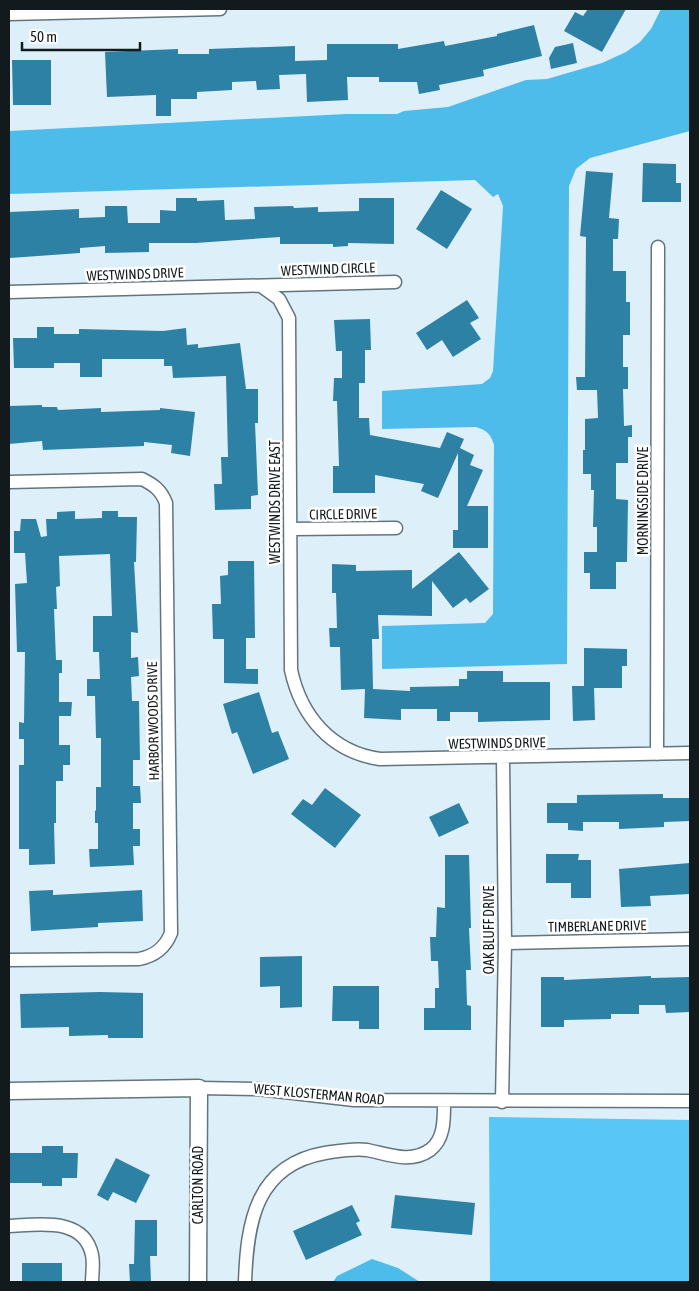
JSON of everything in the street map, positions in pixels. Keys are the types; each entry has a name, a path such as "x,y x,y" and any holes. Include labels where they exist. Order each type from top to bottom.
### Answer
{"street":[{"path":"9,14 220,9"},
{"name":"MORNINGSIDE DRIVE","path":"658,247 658,754"},
{"name":"WESTWIND CIRCLE","path":"261,286 395,282"},
{"name":"WESTWINDS DRIVE","path":"9,292 261,286"},
{"name":"WESTWINDS DRIVE EAST","path":"261,286 279,299 289,318 291,670 299,697 315,724"},
{"name":"HARBOR WOODS DRIVE","path":"9,482 142,479 162,493 166,503 171,933 168,942 151,957 139,959 9,960"},
{"name":"CIRCLE DRIVE","path":"291,529 396,528"},
{"name":"WESTWINDS DRIVE","path":"315,724 336,743 366,757 380,759 690,753"},
{"name":"OAK BLUFF DRIVE","path":"502,1102 505,943 503,758"},
{"name":"TIMBERLANE DRIVE","path":"505,943 690,939"},
{"name":"WEST KLOSTERMAN ROAD","path":"9,1091 199,1088 258,1089 354,1100 502,1102 690,1101"},
{"name":"CARLTON ROAD","path":"198,1282 199,1088"},
{"path":"246,1282 247,1244 253,1219 265,1191 279,1173 289,1165 306,1157 344,1150 366,1150 406,1158 422,1155 435,1146 439,1138 444,1118 444,1101"},
{"path":"9,1226 66,1226 81,1236 90,1249 92,1257 92,1282"}],"shaded area":[{"path":"661,9 690,9 690,131 590,158 576,169 569,186 567,664 382,669 382,626 485,623 493,614 494,445 490,435 476,427 382,429 382,391 482,384 490,378 493,371 503,206 498,194 493,197 475,180 9,194 9,131 346,114 397,114 404,111 448,107 526,80 547,79 602,63 626,52 640,42 651,29"},
{"path":"489,1117 690,1120 690,1282 490,1282"},
{"path":"372,1259 398,1268 420,1282 333,1282 337,1276"}],"building":[{"path":"588,9 626,9 602,52 564,31 575,12 583,16"},
{"path":"534,25 542,56 483,70 484,76 439,85 440,90 419,94 417,82 379,82 379,77 347,77 348,100 307,102 306,74 279,75 280,89 257,90 256,81 232,82 232,90 197,92 197,99 171,99 171,116 156,116 156,95 107,97 105,52 178,49 178,54 209,54 209,49 295,46 295,61 327,60 327,44 398,44 398,49 444,41 445,46 497,36 497,34"},
{"path":"573,43 577,63 551,69 549,58 555,47"},
{"path":"12,60 51,60 51,105 13,105"},
{"path":"643,163 676,164 676,183 681,183 681,202 642,202"},
{"path":"586,171 613,173 609,218 619,219 618,239 613,239 613,271 626,271 626,302 630,302 630,335 623,335 623,367 628,367 628,389 623,389 624,426 632,425 632,437 628,437 628,463 616,463 616,499 628,500 627,562 616,562 616,589 590,589 590,573 584,573 584,552 597,552 597,527 593,527 594,490 591,490 591,474 583,474 585,419 598,418 597,390 577,390 576,377 585,377 586,237 580,236"},
{"path":"441,190 472,209 447,249 416,229"},
{"path":"176,198 197,198 197,201 224,200 225,220 255,219 254,207 318,207 318,212 359,211 359,198 394,198 394,244 348,243 348,246 333,247 333,244 280,244 280,237 196,243 149,243 149,252 105,253 105,246 80,248 80,253 10,258 9,212 79,209 79,218 105,217 105,206 127,206 128,223 160,223 160,210 176,211"},
{"path":"467,300 479,318 470,323 481,339 453,357 442,340 427,350 416,333"},
{"path":"370,319 371,350 365,350 365,383 359,383 359,418 369,418 370,435 440,448 447,432 464,439 460,448 474,455 470,465 483,470 467,506 488,506 488,548 453,548 453,530 458,530 458,453 438,498 421,491 424,484 375,475 375,493 333,493 333,466 339,466 337,401 333,401 334,378 342,378 342,351 336,351 334,320"},
{"path":"37,327 54,327 54,334 79,334 79,329 163,331 186,328 187,345 198,344 198,348 240,343 246,389 258,389 258,423 255,423 258,495 251,496 251,509 215,510 214,484 222,484 221,457 228,457 226,376 173,378 172,366 164,366 164,359 102,359 102,377 80,377 80,363 54,363 54,368 14,368 13,338 37,338"},
{"path":"42,405 42,407 57,407 58,410 101,408 101,412 160,410 160,408 195,412 190,456 171,453 172,445 144,442 144,446 43,450 42,441 9,444 9,406"},
{"path":"75,511 75,519 102,518 102,511 118,511 118,517 137,517 136,562 134,562 138,633 131,632 131,658 138,657 139,676 131,677 132,701 139,701 140,760 133,760 133,786 140,786 141,803 133,803 133,829 140,829 140,846 133,846 134,865 90,867 89,849 98,849 98,823 95,823 95,811 96,787 101,787 101,738 96,738 95,696 87,696 87,679 100,679 99,652 93,652 93,616 112,616 110,554 59,556 60,586 56,587 57,609 54,609 56,660 62,660 62,673 59,673 59,702 72,702 71,716 59,716 59,745 70,745 70,765 63,765 63,781 56,781 55,864 29,865 29,849 19,849 19,765 24,765 24,739 19,739 19,722 24,723 25,652 17,652 15,584 27,583 25,553 14,553 14,531 20,531 21,519 36,519 41,537 47,536 46,519 57,519 57,512"},
{"path":"459,552 489,589 470,603 466,598 453,608 432,581 432,616 378,615 379,639 372,639 373,689 410,691 410,687 459,686 459,679 467,679 467,671 503,671 503,682 550,682 550,720 478,722 478,712 450,712 450,721 437,721 437,709 401,709 401,720 364,718 365,689 341,690 340,647 330,647 329,628 337,628 336,593 332,593 332,564 356,565 356,571 412,570 412,589"},
{"path":"228,561 254,561 255,638 246,638 246,669 258,669 258,684 224,683 224,639 213,639 212,604 221,604 220,576 228,575"},
{"path":"584,648 627,649 627,666 622,666 622,688 594,688 595,720 573,721 572,686 584,686"},
{"path":"259,692 272,733 278,731 289,759 253,774 237,732 232,734 223,704"},
{"path":"325,788 361,815 335,848 291,814 303,799 312,805"},
{"path":"663,794 663,798 690,798 690,821 664,822 664,827 619,829 619,822 583,822 583,831 568,830 568,823 547,823 547,803 577,803 577,795"},
{"path":"459,803 469,823 439,837 429,817"},
{"path":"546,854 579,854 578,860 591,860 591,898 571,898 571,883 546,883"},
{"path":"445,855 469,855 471,970 466,970 467,1005 471,1006 471,1030 424,1030 424,1008 435,1008 435,988 439,988 438,961 431,961 430,937 436,937 437,907 445,908"},
{"path":"690,863 690,894 650,896 651,906 621,907 619,869"},
{"path":"53,890 53,895 142,890 143,921 98,923 98,927 31,931 29,891"},
{"path":"302,956 302,1007 280,1008 280,986 260,987 260,957"},
{"path":"651,976 651,978 690,977 690,1012 666,1013 665,1005 639,1005 639,1014 611,1014 611,1019 564,1020 564,1027 541,1027 541,977 564,977 564,980"},
{"path":"333,986 379,986 379,1029 359,1029 359,1021 332,1021"},
{"path":"143,993 143,1038 108,1038 108,1035 69,1036 69,1027 21,1028 20,994"},
{"path":"42,1146 63,1146 63,1153 78,1153 77,1178 62,1178 62,1186 42,1186 42,1183 9,1183 9,1153 42,1153"},
{"path":"116,1158 150,1175 136,1203 113,1192 108,1201 97,1195"},
{"path":"395,1195 475,1203 472,1235 391,1228"},
{"path":"352,1205 360,1221 356,1223 362,1235 306,1260 293,1231"},
{"path":"135,1220 157,1220 157,1256 150,1256 151,1282 130,1282 129,1264 134,1264"},
{"path":"22,1263 62,1263 62,1282 22,1282"}]}
